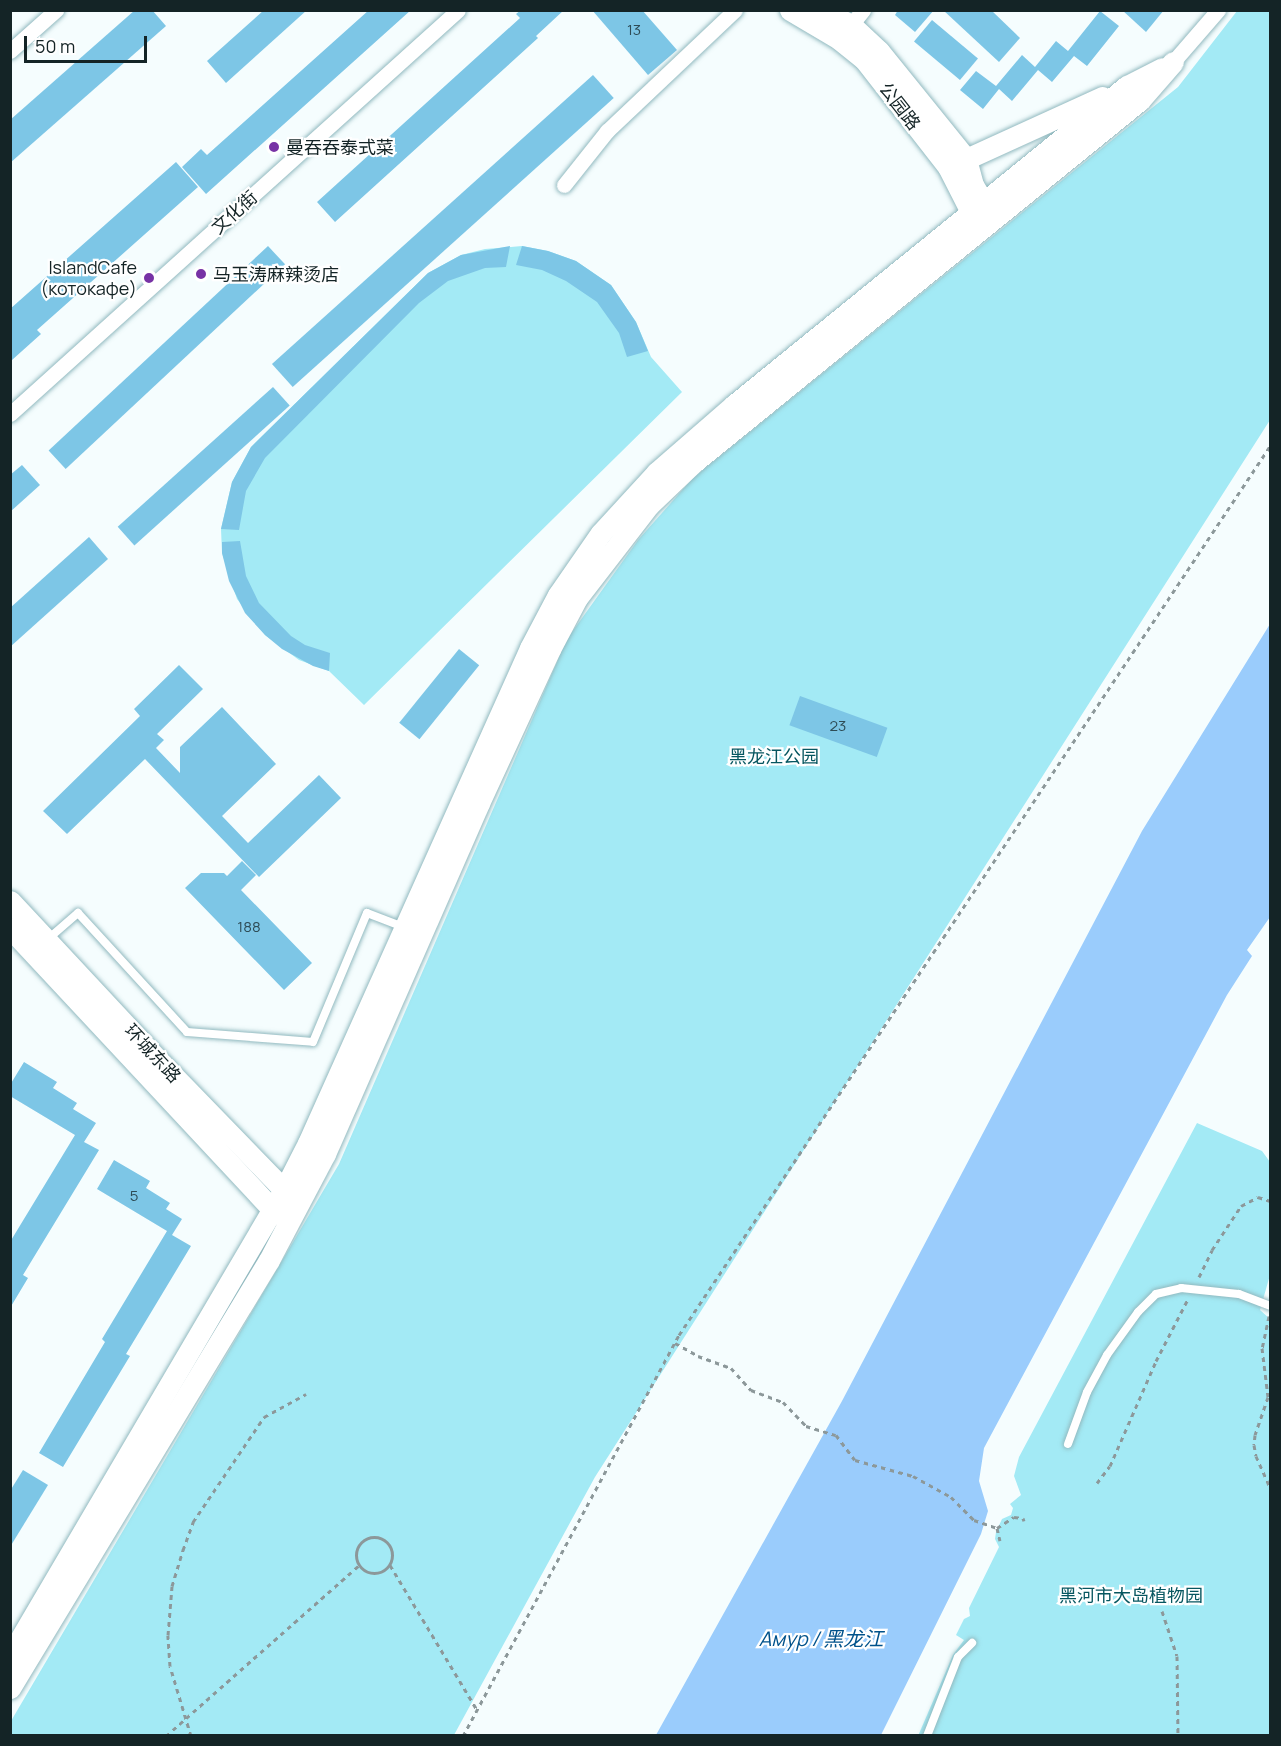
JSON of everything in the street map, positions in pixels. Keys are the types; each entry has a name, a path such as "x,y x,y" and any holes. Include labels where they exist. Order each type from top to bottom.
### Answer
{"street":[{"path":"10,51 56,10"},
{"name":"文化街","path":"10,414 458,10"},
{"path":"564,185 607,131 735,10"},
{"name":"公园路","path":"790,10 851,25"},
{"name":"公园路","path":"822,10 851,25 879,51 973,185 982,216"},
{"path":"10,1656 293,1195 405,928 530,648 558,595 600,533 650,479 687,446 982,216 1140,99 1218,10"},
{"path":"957,163 1127,86 1173,62"},
{"path":"293,1195 325,1154 549,649 577,598 650,504 694,462 982,216 1127,86"},
{"name":"环城东路","path":"10,901 293,1195"},
{"name":"环城东路","path":"10,928 281,1216"},
{"path":"10,1688 269,1260 281,1216"}],"lane":[{"path":"47,940 78,913 187,1032 313,1042 367,913 405,928"},
{"path":"1068,1444 1088,1392 1107,1355 1138,1311 1156,1294 1181,1288 1239,1294 1270,1306"},
{"path":"927,1736 958,1657 972,1643"}],"path":[{"path":"463,1736 675,1343 1270,446"},
{"path":"1097,1483 1110,1466 1156,1361 1212,1251 1241,1206 1258,1197 1270,1201"},
{"path":"1270,1312 1262,1348 1268,1396 1254,1445 1256,1456 1270,1488"},
{"path":"675,1343 698,1356 731,1368 751,1390 783,1402 806,1426 836,1435 855,1460 913,1476 951,1497 974,1521 997,1528"},
{"path":"191,1736 170,1666 168,1635 172,1586 192,1522 264,1417 306,1394"},
{"path":"997,1528 1010,1518 1018,1516 1024,1521"},
{"path":"997,1528 1000,1541"},
{"path":"390,1565 375,1573 360,1565 357,1560 358,1548 366,1539 372,1537 383,1539 391,1548 390,1565 477,1710"},
{"path":"166,1736 360,1565"},
{"path":"1162,1611 1177,1656 1178,1736"}],"green space":[{"name":"黑龙江公园","path":"1237,11 1270,11 1270,420 595,1477 454,1735 11,1736 11,1721 339,1164 567,639 638,540 693,478 1178,87"},
{"path":"522,246 548,251 576,261 611,285 636,322 651,357 682,392 364,705 329,671 299,660 265,635 237,599 222,553 221,529 232,482 251,447 428,273 461,255 485,249"},
{"name":"黑河市大岛植物园","path":"1197,1123 1262,1151 1270,1162 1270,1275 1260,1310 1270,1319 1270,1735 918,1736 953,1655 964,1640 956,1635 964,1619 970,1616 969,1608 999,1547 995,1539 996,1532 1002,1519 1011,1515 1013,1508 1010,1504 1021,1495 1014,1476 1019,1457"}],"water":[{"name":"Амур / 黑龙江","path":"1270,624 1270,917 1247,950 1252,956 1227,995 984,1448 979,1481 988,1511 981,1534 881,1735 656,1735 842,1401 1142,831"}],"building":[{"path":"135,10 152,10 166,26 10,163 10,120"},
{"path":"264,10 307,10 226,83 207,61"},
{"path":"369,10 411,10 206,194 182,167 201,149 207,155"},
{"path":"521,10 564,10 536,36 538,38 335,222 317,202 520,18 516,14"},
{"path":"592,10 642,10 677,50 648,75"},
{"path":"898,10 934,10 915,32 895,15"},
{"path":"943,10 991,10 1020,38 999,62"},
{"path":"1122,10 1164,10 1146,32"},
{"path":"1100,11 1119,26 1087,66 1074,56 1052,82 1038,70 1012,101 999,89 983,109 960,90 976,71 996,86 1022,55 1035,67 1056,41 1068,51"},
{"path":"932,20 978,59 960,80 914,41"},
{"path":"593,75 614,98 293,387 272,364"},
{"path":"176,162 198,187 37,330 41,334 12,360 10,309"},
{"path":"268,246 285,264 66,469 49,451"},
{"path":"510,246 506,267 485,268 448,281 419,303 265,458 246,491 239,530 221,529 232,482 251,447 428,273 461,255"},
{"path":"522,246 548,251 576,261 611,285 636,322 648,351 627,357 619,333 597,302 566,281 542,270 516,265"},
{"path":"273,387 290,406 134,545 118,527"},
{"path":"22,465 40,485 10,512 10,475"},
{"path":"89,537 108,559 10,647 10,608"},
{"path":"240,541 246,576 259,603 291,636 305,645 330,653 329,671 313,666 282,649 265,635 245,613 229,581 222,553 222,542"},
{"path":"459,649 479,665 419,739 399,723"},
{"path":"179,665 203,689 157,734 164,740 156,748 180,773 180,747 222,707 276,764 222,816 248,843 319,775 341,798 259,877 145,759 67,834 43,811 140,716 134,709"},
{"path":"800,696 887,728 877,757 789,725"},
{"path":"242,861 256,875 241,890 312,963 284,990 185,888 201,873 224,873 227,876"},
{"path":"24,1062 57,1082 53,1088 77,1103 73,1109 96,1123 84,1142 99,1150 23,1275 28,1278 10,1308 10,1242 75,1135 10,1096 10,1085"},
{"path":"114,1160 150,1181 146,1188 170,1203 166,1209 182,1219 172,1235 191,1246 126,1354 130,1356 63,1467 39,1453 105,1342 102,1339 167,1231 97,1189"},
{"path":"23,1470 48,1485 10,1547 10,1491"}],"place":[{"name":"曼吞吞泰式菜","path":"274,147"},
{"name":"马玉涛麻辣烫店","path":"201,274"},
{"name":"IslandCafe (котокафе)","path":"149,278"}]}
